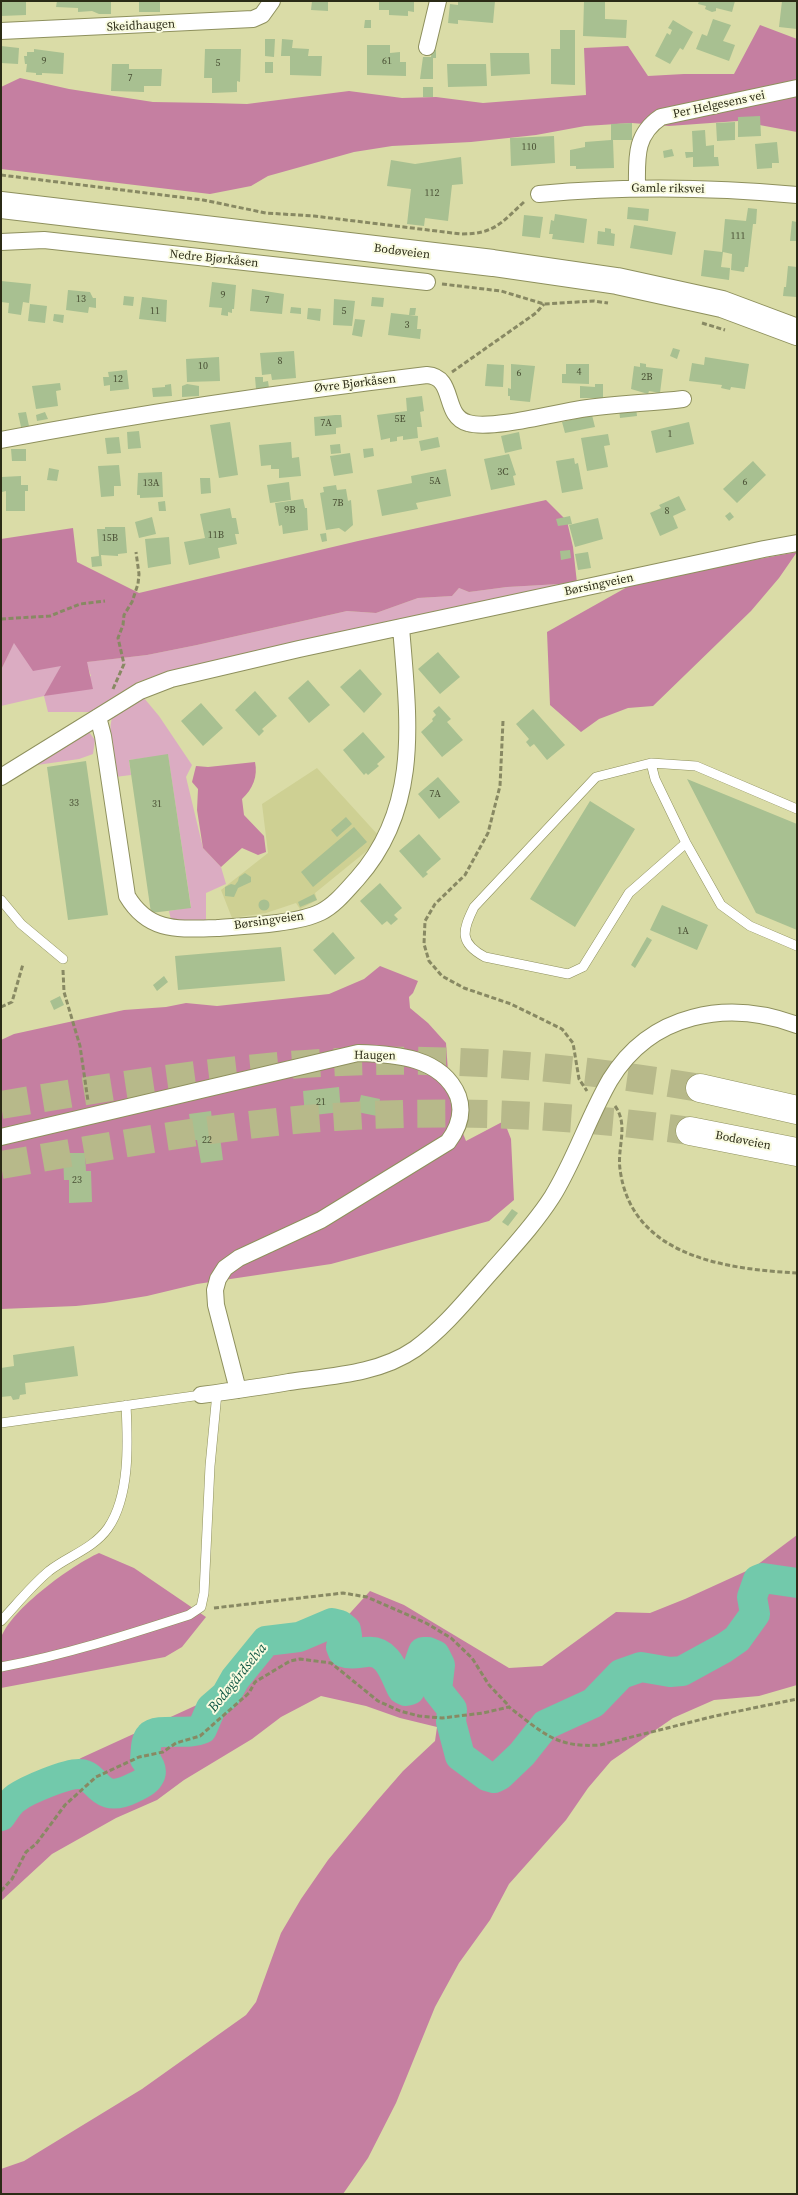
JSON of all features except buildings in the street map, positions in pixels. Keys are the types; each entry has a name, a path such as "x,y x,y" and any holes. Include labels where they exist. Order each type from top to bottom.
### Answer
{"highway":[{"path":"700,1088 797,1110"},
{"name":"Bodøveien","path":"690,1131 797,1152"}],"main road":[{"name":"Bodøveien","path":"1,205 493,263 617,281 722,304 797,332"}],"street":[{"name":"Skeidhaugen","path":"1,31 245,20 262,15 272,1"},
{"path":"427,46 438,1"},
{"name":"Per Helgesens vei","path":"637,188 637,163 640,140 650,124 661,118 695,109 797,88"},
{"name":"Gamle riksvei","path":"539,194 637,188 756,191 797,195"},
{"name":"Nedre Bjørkåsen","path":"1,242 44,240 426,282"},
{"name":"Øvre Bjørkåsen","path":"1,440 315,389 427,375 441,380"},
{"path":"441,380 456,416 470,424 498,423 583,408 683,399"},
{"name":"Børsingveien","path":"1,777 140,691 171,679 764,548 797,543"},
{"name":"Børsingveien","path":"99,716 127,896 142,914 153,923 169,928 187,929 234,927 311,916 330,906 343,895 361,874 382,846 399,806 407,746 401,628"},
{"path":"209,1394 346,1374 373,1368 402,1356 428,1339 467,1299 544,1209 565,1175 611,1079 632,1052 657,1033 684,1020 715,1012 749,1013 797,1025"},
{"name":"Haugen","path":"1,1137 358,1053 388,1054 410,1058 429,1065 443,1074 453,1085 459,1099 460,1116 457,1130 448,1142 321,1220 239,1258 225,1268 218,1279 215,1290 216,1304 238,1390"}],"lane":[{"path":"686,843 628,892 583,967 568,974 484,957 474,952 466,942 465,926 474,907 596,777 651,763 696,766 797,809"},
{"path":"651,763 655,779 686,843 721,905 750,926 797,946"},
{"path":"1,900 22,924 63,959"},
{"path":"1,1423 209,1394 210,1466 204,1594 201,1607 189,1615 85,1647 36,1661 1,1667"},
{"path":"1,1621 26,1592 45,1575 85,1550 107,1529 122,1500 128,1441 126,1405"}],"path":[{"path":"1,175 203,200 266,213 314,216 461,234 480,234 497,228 528,198 539,194"},
{"path":"426,282 501,292 544,304 594,301 611,304"},
{"path":"441,380 536,313 544,304"},
{"path":"693,321 731,331"},
{"path":"99,716 124,664 118,638 124,614 132,602 138,584 139,574 136,552"},
{"path":"1,619 50,616 80,604 105,601"},
{"path":"503,721 500,786 488,833 465,875 435,904 424,921 424,944 429,961 442,976 464,988 511,1004 562,1029 573,1043 578,1063 579,1079 587,1091 593,1095"},
{"path":"63,959 64,992 80,1046 83,1078 94,1115"},
{"path":"1,1007 12,1002 23,964"},
{"path":"608,1102 615,1106 623,1121 620,1167 624,1187 631,1208 649,1230 668,1245 696,1256 741,1266 797,1272"},
{"path":"201,1607 214,1608 343,1593 367,1596 418,1619 451,1638 472,1658 489,1685 509,1707 547,1736 565,1744 600,1745 715,1716 797,1699"},
{"path":"1,1891 12,1879 26,1852 36,1844 65,1805 96,1777 139,1757 163,1752 176,1744 206,1732 249,1693 255,1682 290,1662 300,1659 331,1662 378,1701 400,1711 419,1716 442,1718 509,1707"}],"shaded area":[{"path":"760,25 797,39 797,132 738,121 669,126 632,123 585,126 536,135 471,142 392,146 354,152 268,176 251,186 210,194 1,169 1,87 20,78 69,89 153,102 247,104 349,91 402,98 436,97 483,103 586,95 584,48 628,46 648,76 734,74"},
{"path":"546,500 567,521 573,547 577,583 507,587 469,592 459,588 452,596 418,598 376,613 347,611 147,655 87,662 93,689 44,696 61,666 33,671 14,643 1,670 1,539 73,528 77,562 139,593 358,541"},
{"path":"797,552 779,578 751,611 653,706 628,708 599,719 581,732 550,705 547,632 629,586 672,575"},
{"path":"577,583 161,674 138,682 90,712 48,712 44,696 1,706 1,670 14,642 62,665 45,696 91,676 86,662 147,655 347,611 376,613 418,598 452,596 459,588 469,592 507,587"},
{"path":"144,698 159,716 192,765 186,777 203,848 221,867 226,884 206,893 206,921 172,924 169,911 191,907 168,755 129,760 131,775 115,777 110,734 112,718 121,709"},
{"path":"89,732 95,740 93,754 79,759 37,765 83,733"},
{"path":"255,762 254,782 242,799 244,815 264,836 266,852 258,855 242,848 221,867 203,848 197,810 198,789 192,782 196,766 208,767"},
{"path":"317,768 378,835 374,845 315,893 317,900 300,909 296,903 266,913 232,918 221,890 268,853 262,804"},
{"path":"380,966 418,981 413,993 409,997 410,1008 428,1023 446,1043 450,1101 466,1141 504,1121 511,1139 514,1200 489,1221 331,1264 197,1284 147,1296 104,1303 1,1309 1,1040 14,1034 124,1010 166,1007 186,1003 217,1006 329,994 364,979"},
{"path":"797,1535 797,1685 759,1696 714,1700 673,1718 611,1761 588,1788 566,1820 509,1884 490,1920 459,1963 435,2007 396,2103 368,2158 343,2194 1,2194 1,2169 24,2161 142,2089 246,2015 256,2002 281,1933 301,1899 328,1860 376,1802 403,1771 435,1741 437,1727 400,1718 366,1706 321,1696 281,1717 252,1739 184,1780 157,1800 116,1818 52,1854 1,1901 1,1807 81,1758 199,1704 274,1649 306,1640 342,1622 370,1591 404,1605 509,1668 542,1666 616,1612 650,1613 685,1599 753,1568"},
{"path":"99,1553 134,1568 206,1617 182,1647 165,1657 1,1688 1,1638 7,1627 17,1614 44,1589 74,1567"}],"waterway":[{"name":"Bodøgårdselva","path":"1,1816 8,1806 21,1795 47,1783 74,1774 86,1776 105,1792 112,1794 121,1793 142,1783 148,1779 151,1772 145,1759 146,1744 150,1736 159,1732 189,1732 202,1729 211,1708 226,1695 235,1679 266,1641 299,1637 332,1623 340,1625 346,1630 347,1636 341,1647 343,1652 352,1654 374,1652 380,1654 389,1663 402,1689 406,1691 410,1690 423,1652 435,1655 440,1665 437,1690 452,1709 451,1722 460,1756 487,1776 494,1778 500,1775 522,1754 545,1725 593,1703 621,1674 641,1667 670,1672 682,1671 737,1639 755,1614 752,1597 758,1580 763,1578 797,1583"}],"tunnel":[{"path":"1,1105 181,1077 254,1068 341,1062 444,1061 495,1064 598,1073 700,1088"},
{"path":"1,1165 209,1130 335,1117 424,1114 513,1115 646,1125 690,1131"}]}
